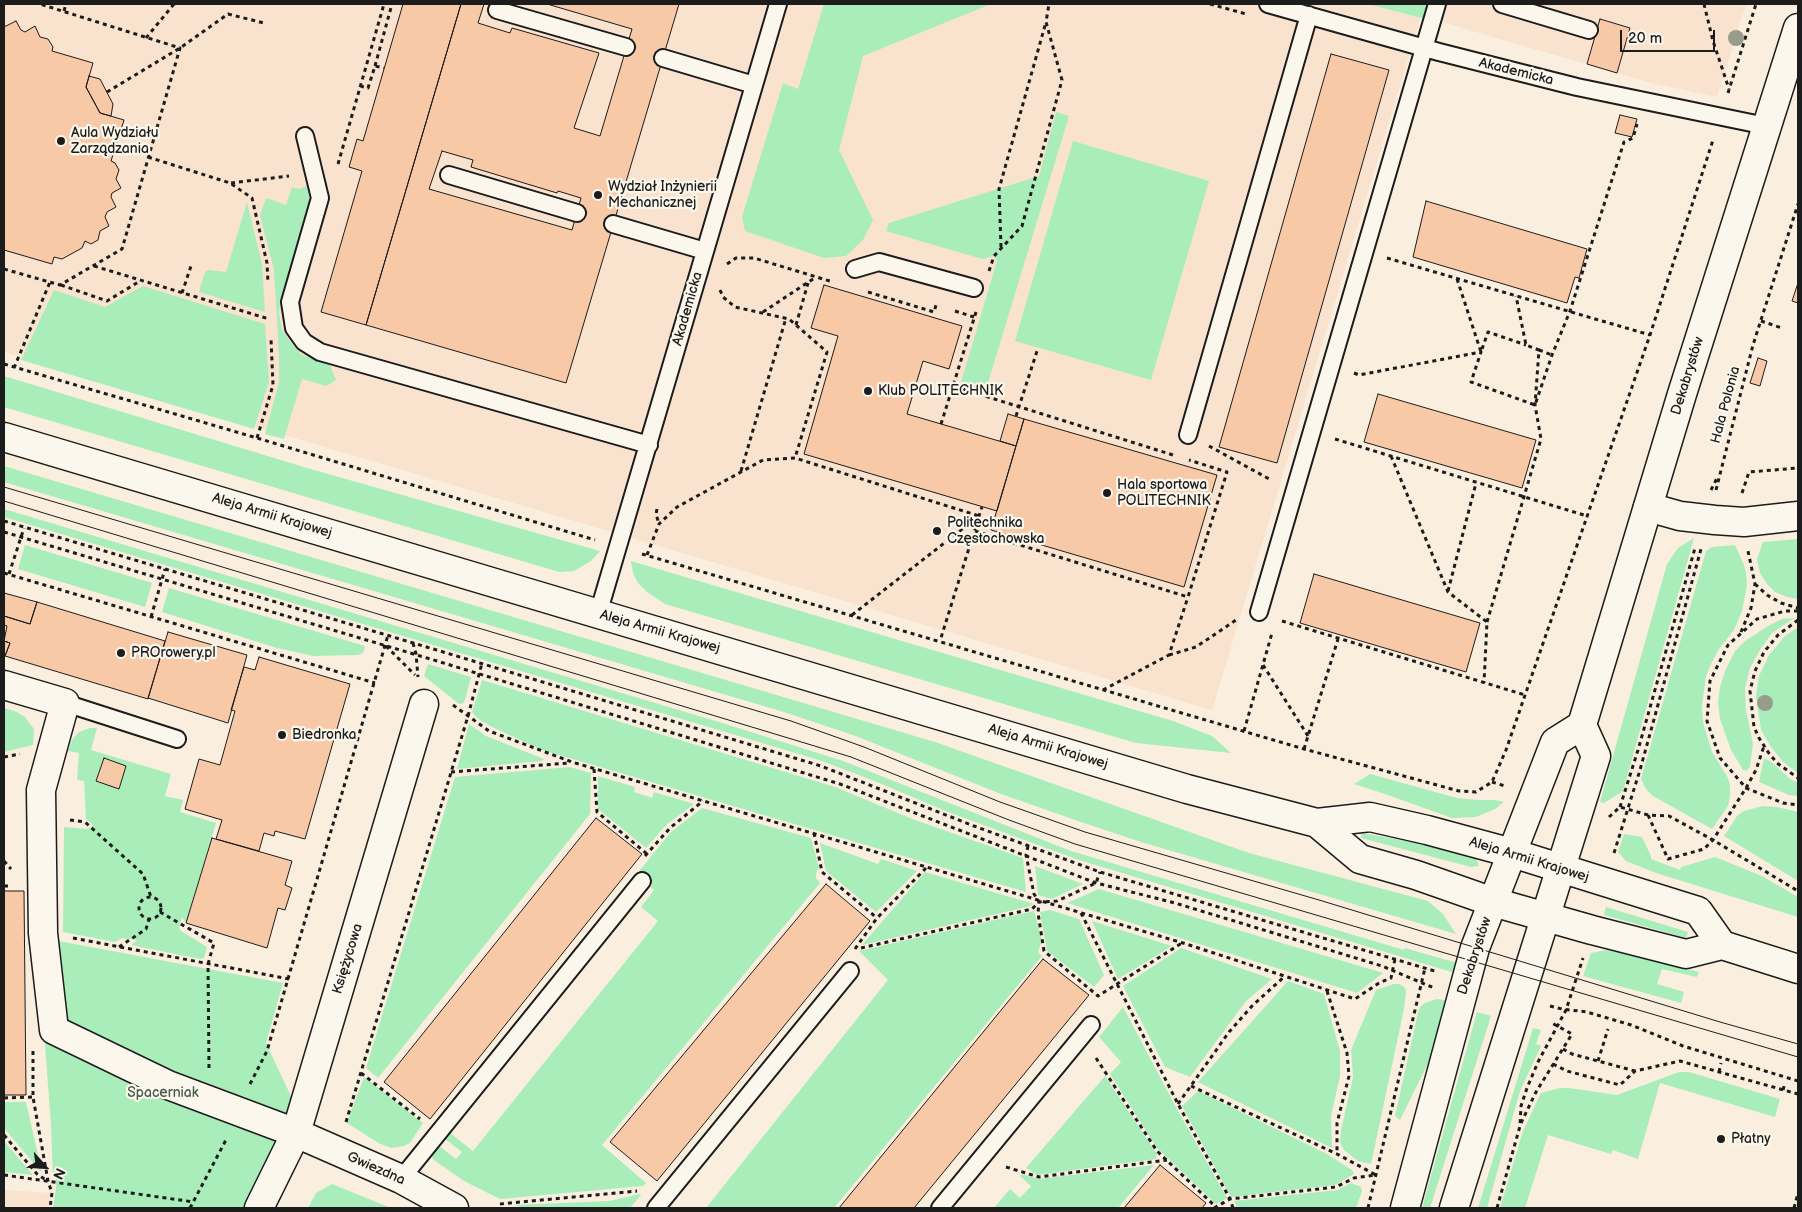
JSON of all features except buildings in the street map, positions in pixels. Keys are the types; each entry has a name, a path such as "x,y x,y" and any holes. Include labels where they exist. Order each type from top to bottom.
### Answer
{"street":[{"name":"Dekabrystów","path":"1405,1208 1471,960 1555,742 1582,725 1766,126 1798,28"},
{"name":"Aleja Armii Krajowej","path":"4,437 1178,786 1317,823 1370,817 1512,853 1698,911 1722,945 1686,954 1493,902 1416,875 1360,859 1317,823"},
{"path":"1648,507 1680,516 1744,522 1798,516"},
{"path":"4,685 66,703 41,790 43,933"},
{"name":"Księżycowa","path":"259,1208 296,1133 431,696"},
{"path":"1454,1208 1596,756 1582,725"},
{"name":"Gwiezdna","path":"43,933 54,1030 168,1085 296,1133 400,1179 454,1208"},
{"path":"1722,945 1798,969"}],"lane":[{"name":"Akademicka","path":"598,614 778,4"},
{"name":"Akademicka","path":"1268,4 1425,48 1577,87 1766,126"},
{"path":"1259,612 1437,4"},
{"path":"1502,4 1590,30"},
{"path":"497,10 626,47"},
{"path":"1188,435 1309,15"},
{"path":"662,58 754,85"},
{"path":"305,136 320,198 290,302 294,328 304,342 320,352 648,445"},
{"path":"449,175 577,213"},
{"path":"613,224 705,251"},
{"path":"855,269 879,262 974,288"},
{"path":"66,703 177,739"},
{"path":"400,1179 642,881"},
{"path":"656,1208 850,971"},
{"path":"940,1208 1086,1031"}],"path":[{"path":"40,4 180,48"},
{"path":"64,11 66,4"},
{"path":"146,38 174,4"},
{"path":"336,171 384,4"},
{"path":"360,86 368,88 392,4"},
{"path":"1002,248 999,189 1046,22 1049,4"},
{"path":"1704,4 1729,89"},
{"path":"4,364 1304,749 1459,791 1476,792 1492,782 1504,756 1650,335 1756,4"},
{"path":"106,92 180,48 228,14 264,23"},
{"path":"988,273 994,256 1022,226 1062,80 1046,22"},
{"path":"60,285 122,249 180,48"},
{"path":"374,66 384,68"},
{"path":"1535,405 1552,355 1570,312 1624,142 1633,138 1643,102"},
{"path":"148,157 230,183 259,179"},
{"name":"Hala Polonia","path":"1720,470 1760,321 1798,204"},
{"path":"721,268 736,258 754,258 835,282"},
{"path":"1396,260 1650,335"},
{"path":"94,266 270,319"},
{"path":"182,293 191,266"},
{"path":"4,269 107,301 140,280"},
{"path":"762,313 816,276"},
{"path":"1456,278 1481,352"},
{"path":"717,281 723,298 735,307 789,319 827,352 794,458"},
{"path":"14,368 50,282"},
{"path":"796,325 808,282"},
{"path":"862,290 934,312 936,305 944,308"},
{"path":"1516,296 1526,345"},
{"path":"941,424 977,308"},
{"path":"951,310 974,317"},
{"path":"741,472 786,318"},
{"path":"1760,321 1782,328"},
{"path":"1535,405 1471,382 1481,352 1488,332 1552,355"},
{"path":"1016,416 1038,348"},
{"path":"1484,683 1487,622 1541,439 1535,405 1539,350"},
{"path":"1359,375 1481,352"},
{"path":"953,386 1227,472 1169,655"},
{"path":"1188,435 1273,481"},
{"path":"1334,439 1587,516"},
{"path":"1391,456 1448,592 1487,622"},
{"path":"647,555 659,524 677,507 763,460 794,458 979,516"},
{"path":"1740,500 1749,472 1798,468"},
{"path":"1720,470 1715,493 1709,494 1720,470"},
{"path":"1448,592 1476,483"},
{"path":"940,641 982,507"},
{"path":"852,615 979,516"},
{"path":"4,522 482,663 821,766 1100,872 1440,972"},
{"path":"9,574 24,528"},
{"path":"975,531 1188,597"},
{"path":"4,532 479,673 840,784 1096,883 1184,906 1382,966 1436,988"},
{"path":"1613,858 1640,770 1703,542"},
{"path":"1606,820 1620,807 1638,750 1696,543"},
{"path":"1741,633 1751,608 1754,584 1748,547"},
{"path":"151,616 165,569"},
{"path":"4,573 375,683"},
{"path":"1754,584 1767,596 1798,609"},
{"path":"1798,609 1785,610 1758,619 1728,645 1710,681 1707,721 1720,758 1746,788 1783,803 1798,805"},
{"path":"1103,690 1169,655 1196,646 1239,618"},
{"path":"1276,620 1525,695"},
{"path":"1798,620 1778,636 1764,652 1755,671 1750,691 1754,727 1764,746 1777,762 1798,778"},
{"path":"190,1208 240,1113 244,1096 267,1051 388,635"},
{"path":"1304,749 1338,639"},
{"path":"385,645 431,696 468,716 489,731 594,769 814,833 1039,902 1081,912 1355,999 1379,983 1391,978 1395,959"},
{"path":"345,1126 452,772 482,663"},
{"path":"1263,665 1308,736"},
{"path":"1648,815 1668,859 1704,849 1713,840 1746,788 1756,770 1764,746"},
{"path":"452,772 572,762"},
{"path":"594,769 597,812 647,854"},
{"path":"1492,782 1506,787"},
{"path":"654,846 670,828 703,801"},
{"path":"1620,807 1648,815 1670,816 1798,891"},
{"path":"41,815 84,822 143,874 151,897 159,902 160,912 155,918 149,919 141,915 138,907 143,898 151,897"},
{"path":"814,833 822,872 877,918"},
{"path":"1028,846 1026,855 1034,894 1039,902 1038,913 1044,951 1098,996 1182,943"},
{"path":"850,971 854,950 877,918 927,867"},
{"path":"1039,902 1057,901 1096,883 1100,872"},
{"path":"160,912 214,943 208,964 209,1071"},
{"path":"1081,912 1116,984 1128,1002 1178,1104 1230,1199 1233,1208"},
{"path":"119,947 146,929 149,919"},
{"path":"43,933 288,979"},
{"path":"1520,1126 1521,1106 1529,1083 1566,1010 1584,956"},
{"path":"1368,1208 1420,982 1425,968"},
{"path":"1178,1104 1246,1012 1285,976"},
{"path":"1327,990 1347,1053 1349,1076 1337,1123 1337,1154"},
{"path":"1541,1003 1566,1010 1587,1012 1631,1024 1683,1046 1798,1082"},
{"path":"1497,1208 1520,1126 1536,1092 1572,1034 1550,1022"},
{"path":"1598,1061 1608,1029"},
{"path":"1086,1031 1158,1151 1216,1208 1230,1199 1336,1188 1354,1178 1376,1175"},
{"path":"1563,1049 1572,1054 1635,1071 1680,1061 1798,1094"},
{"path":"1719,1072 1722,1063"},
{"path":"1553,1064 1567,1071 1620,1085 1635,1071"},
{"path":"361,1073 423,1121"},
{"path":"1784,1090 1785,1083"},
{"path":"1191,1086 1337,1154 1376,1175"},
{"path":"4,1098 33,1097"},
{"path":"4,1135 37,1174 48,1181"},
{"path":"979,1160 1039,1177 1167,1160"},
{"path":"4,1175 194,1202"},
{"path":"500,1204 645,1191"},
{"path":"1795,1208 1798,1193"}],"shaded area":[{"name":"Politechnika Częstochowska","path":"4,4 1746,4 1717,97 1651,83 1421,16 1212,710 4,352"},
{"path":"4,1190 52,1193 50,1208 4,1208"}],"green space":[{"path":"824,4 991,4 863,56 839,150 873,220 863,240 846,256 824,258 745,231 742,217 783,83 798,89"},
{"path":"1368,4 1426,4 1428,9 1425,19"},
{"path":"1056,112 1069,116 984,396 959,389 997,261 994,256 982,259 886,231 889,223 1039,176"},
{"path":"1073,141 1209,181 1151,380 1015,341"},
{"path":"307,186 310,201 280,302 279,313 282,330 300,354 330,365 336,380 326,386 302,379 284,439 265,434 279,382 279,355 274,270 260,215 266,198 286,205 292,187 299,189"},
{"path":"247,202 262,264 265,312 199,292 205,272 208,270 226,272"},
{"path":"143,286 265,324 269,382 254,429 21,360 54,290 105,307"},
{"path":"4,376 307,468 600,551 591,561 574,571 559,572 4,407"},
{"path":"4,466 935,742 1249,853 1428,901 1443,914 1456,934 1141,842 1001,794 853,735 784,712 4,482"},
{"path":"4,509 719,722 843,761 1071,851 1404,950 1405,948 1457,963 1455,973 1079,860 948,812 819,760 4,517"},
{"path":"1694,538 1623,791 1604,803 1600,802 1667,564 1678,548"},
{"path":"1798,539 1798,599 1775,592 1760,573 1757,559 1763,542"},
{"path":"25,545 152,583 145,607 18,569"},
{"path":"1735,545 1746,573 1747,585 1742,611 1734,630 1719,649 1711,664 1706,676 1702,706 1703,722 1712,752 1728,778 1730,786 1728,806 1712,829 1653,796 1646,789 1641,779 1706,551 1712,547"},
{"path":"631,561 1173,721 1212,736 1231,753 1136,743 665,604 647,592 638,583 633,573"},
{"path":"169,588 365,646 363,653 358,655 313,656 277,648 162,612"},
{"path":"1794,618 1772,633 1750,668 1745,688 1746,710 1753,744 1750,767 1746,771 1743,770 1731,750 1720,719 1718,702 1725,671 1735,651 1745,641 1782,619"},
{"path":"1798,627 1798,773 1783,762 1761,730 1756,696 1759,676 1769,655 1785,636"},
{"path":"428,664 471,677 464,703 459,704 424,676"},
{"path":"482,680 835,787 915,820 1023,858 1026,892 542,750 477,718 472,712"},
{"path":"4,708 25,717 34,729 33,745 4,752"},
{"path":"469,724 486,736 544,759 542,761 457,769"},
{"path":"90,728 97,728 91,750 171,774 165,796 183,800 180,812 216,823 186,923 182,917 179,928 207,947 204,958 200,959 131,945 137,940 122,938 115,942 63,932 64,827 88,829 93,825 86,819 84,781 77,780 79,753 68,751 72,740 79,732"},
{"path":"1764,758 1798,783 1798,796 1789,795 1759,782"},
{"path":"570,767 591,773 590,814 378,1078 366,1068 455,777"},
{"path":"1370,774 1457,798 1504,802 1495,809 1476,817 1452,818 1354,784"},
{"path":"598,776 635,787 634,792 652,798 654,792 694,804 666,825 646,848 598,809"},
{"path":"1763,806 1798,812 1798,881 1724,836 1737,816 1744,811"},
{"path":"702,808 811,838 819,868 816,878 820,883 602,1145 646,1183 643,1186 500,1199 464,1181 434,1160 430,1155 438,1145 456,1159 462,1152 444,1138 449,1132 473,1151 658,921 641,907 654,890 636,875 671,832"},
{"path":"1362,833 1439,847 1473,857 1477,860 1479,866 1471,867 1361,838"},
{"path":"1624,834 1642,837 1651,859 1680,870 1681,867 1715,857 1762,876 1798,897 1798,917 1656,873 1626,861 1618,852"},
{"path":"820,843 878,864 881,859 917,871 876,912 826,871"},
{"path":"1035,866 1083,884 1052,899 1038,895"},
{"path":"925,872 1034,904 862,945"},
{"path":"1099,889 1383,973 1357,993 1067,903"},
{"path":"1606,907 1688,932 1686,938 1604,915"},
{"path":"1050,910 1079,919 1104,975 1094,987 1047,951 1040,912"},
{"path":"1034,911 1042,941 1038,952 1042,956 834,1208 706,1208 888,980 859,951"},
{"path":"1092,921 1172,946 1118,979"},
{"name":"Spacerniak","path":"37,937 283,983 266,1043 296,1107 247,1208 53,1208 56,1178 53,1177"},
{"path":"1181,948 1272,979 1246,1001 1190,1077 1165,1067 1123,986"},
{"path":"1606,950 1699,972 1697,977 1662,969 1657,984 1684,992 1681,1003 1583,976 1591,953"},
{"path":"1288,981 1324,994 1340,1051 1340,1076 1331,1116 1332,1148 1198,1082"},
{"path":"1400,984 1405,988 1404,1009 1371,1164 1358,1161 1344,1150 1340,1142 1353,1077 1351,1050 1376,990"},
{"path":"1437,999 1450,1001 1436,1047 1400,1120 1395,1116 1418,1013 1420,1007 1425,1003"},
{"path":"1123,1007 1227,1198 1216,1204 1157,1148 1110,1074 1121,1062 1099,1037"},
{"path":"1477,1012 1491,1016 1430,1208 1422,1208"},
{"path":"1533,1028 1541,1030 1536,1044 1541,1046 1520,1091 1487,1208 1478,1208"},
{"path":"1679,1072 1689,1072 1780,1099 1775,1117 1660,1083 1638,1159 1613,1150 1611,1154 1548,1135 1525,1208 1500,1208 1523,1131 1541,1093 1560,1088 1569,1088 1617,1095"},
{"path":"1105,1076 1157,1154 1156,1159 1037,1175 1026,1168"},
{"path":"364,1077 423,1123 410,1143 392,1148 380,1144 347,1123"},
{"path":"1198,1091 1327,1154 1352,1170 1354,1174 1335,1185 1231,1197 1182,1106"},
{"path":"4,1102 26,1102 42,1173 4,1128"},
{"path":"4,1141 33,1175 4,1172"},
{"path":"1154,1165 1118,1208 994,1208 1010,1189 1020,1198 1031,1186 1020,1176 1022,1174 1039,1179"},
{"path":"1351,1183 1361,1187 1362,1191 1356,1208 1237,1208 1234,1201 1338,1190"},
{"path":"332,1184 391,1208 308,1208 316,1193"},
{"path":"640,1194 630,1208 523,1208 515,1205 609,1201"}],"tram line":[{"path":"4,487 791,721 864,747 1000,802 1085,832 1319,900 1798,1044"},
{"path":"4,501 851,757 1009,820 1075,844 1798,1057"}],"place":[{"name":"Aula Wydziału Zarządzania","path":"61,141"},
{"name":"Wydział Inżynierii Mechanicznej","path":"598,195"},
{"name":"Klub POLITECHNIK","path":"868,391"},
{"name":"Hala sportowa POLITECHNIK","path":"1107,493"},
{"name":"Politechnika Częstochowska","path":"937,531"},
{"name":"PROrowery.pl","path":"121,653"},
{"name":"Biedronka","path":"282,735"},
{"name":"Płatny","path":"1721,1139"}]}
